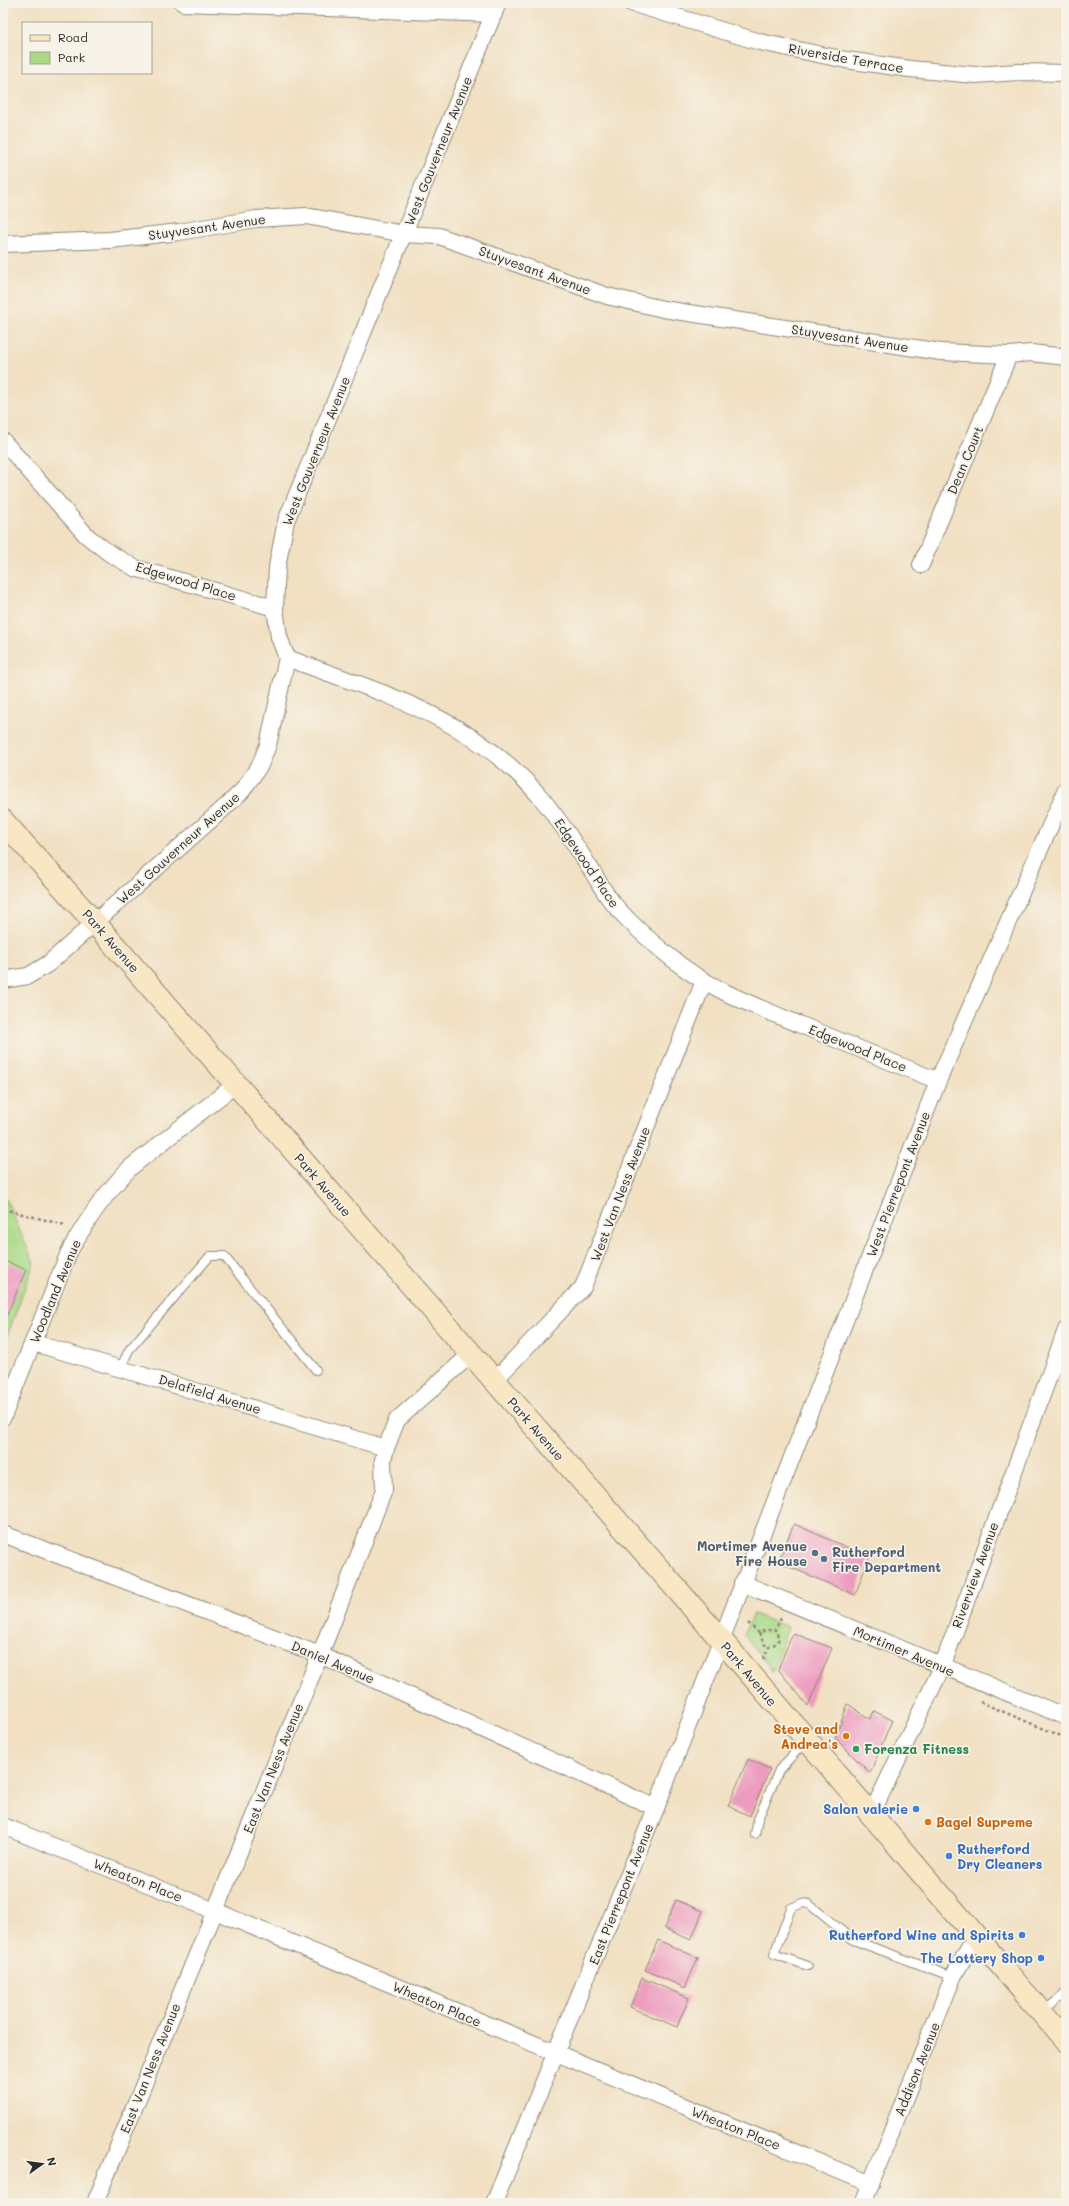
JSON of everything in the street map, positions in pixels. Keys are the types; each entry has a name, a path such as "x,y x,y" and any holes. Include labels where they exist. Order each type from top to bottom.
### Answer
{"street":[{"path":"183,3 496,8"},
{"name":"Riverside Terrace","path":"631,3 760,42 846,60 975,76 1018,72 1066,74"},
{"name":"West Gouverneur Avenue","path":"3,980 28,976 48,964 242,791 260,765 268,746 287,658 279,637 275,608 277,567 286,520 496,8"},
{"name":"Stuyvesant Avenue","path":"3,244 110,240 178,232 256,219 306,216 404,234 439,236 607,296 663,309 905,348 941,352 1008,355 1031,353 1066,357"},
{"name":"Dean Court","path":"921,565 1008,355"},
{"name":"Edgewood Place","path":"3,442 87,536 109,553 135,568 275,608"},
{"name":"Edgewood Place","path":"287,658 421,708 454,726 486,747 515,771 541,798 565,828 611,901 638,930 672,959 704,981 737,999 938,1081"},
{"name":"West Pierrepont Avenue","path":"742,1583 938,1081 1066,790"},
{"name":"Park Avenue","path":"3,821 95,922 470,1355 722,1641 806,1741 1066,2041"},
{"name":"West Van Ness Avenue","path":"494,1381 584,1287 704,981"},
{"name":"Woodland Avenue","path":"3,1417 34,1343 69,1252 81,1230 118,1180 132,1166 236,1084"},
{"name":"Riverview Avenue","path":"871,1815 942,1667 1066,1330"},
{"name":"Delafield Avenue","path":"34,1343 121,1367 386,1448"},
{"name":"East Van Ness Avenue","path":"95,2203 320,1655 384,1490 382,1460 397,1420 470,1355"},
{"name":"Daniel Avenue","path":"3,1534 320,1655 656,1808"},
{"name":"East Pierrepont Avenue","path":"494,2203 656,1808 722,1641 742,1583"},
{"name":"Mortimer Avenue","path":"742,1583 1066,1718"},
{"name":"Wheaton Place","path":"3,1826 214,1911 871,2184"},
{"name":"Addison Avenue","path":"863,2203 953,1977 975,1937"}],"lane":[{"path":"121,1367 129,1350 210,1256 224,1256 316,1370"},
{"path":"755,1834 758,1819 779,1770 806,1741"},
{"path":"808,1966 774,1954 791,1908 802,1903 809,1904 853,1940 953,1977"},
{"path":"1041,2012 1066,1992"}],"path":[{"path":"3,1209 81,1230"},
{"path":"775,1630 781,1618"},
{"path":"748,1623 760,1633 764,1644 769,1647"},
{"path":"760,1633 766,1630 775,1630"},
{"path":"763,1659 769,1647 777,1643 779,1638 775,1630"}],"green space":[{"path":"3,1198 6,1199 34,1263 3,1347"},
{"path":"753,1614 788,1627 773,1672 744,1634"}],"building":[{"path":"3,1260 26,1270 3,1324"},
{"name":"Rutherford Fire Department","path":"794,1524 869,1557 855,1595 778,1562"},
{"path":"793,1633 832,1648 808,1706 778,1669"},
{"path":"848,1704 870,1719 874,1711 892,1720 870,1773 835,1738"},
{"path":"748,1759 770,1769 750,1816 728,1806"},
{"path":"676,1900 703,1911 691,1940 664,1928"},
{"path":"658,1940 698,1958 685,1988 645,1970"},
{"path":"642,1978 689,1998 677,2027 630,2007"}],"place":[{"name":"Mortimer Avenue Fire House","path":"815,1553"},
{"name":"Rutherford Fire Department","path":"824,1559"},
{"name":"Steve and Andrea's","path":"846,1736"},
{"name":"Forenza Fitness","path":"856,1749"},
{"name":"Salon valerie","path":"916,1809"},
{"name":"Bagel Supreme","path":"928,1822"},
{"name":"Rutherford Dry Cleaners","path":"949,1856"},
{"name":"Rutherford Wine and Spirits","path":"1022,1935"},
{"name":"The Lottery Shop","path":"1041,1958"}]}
